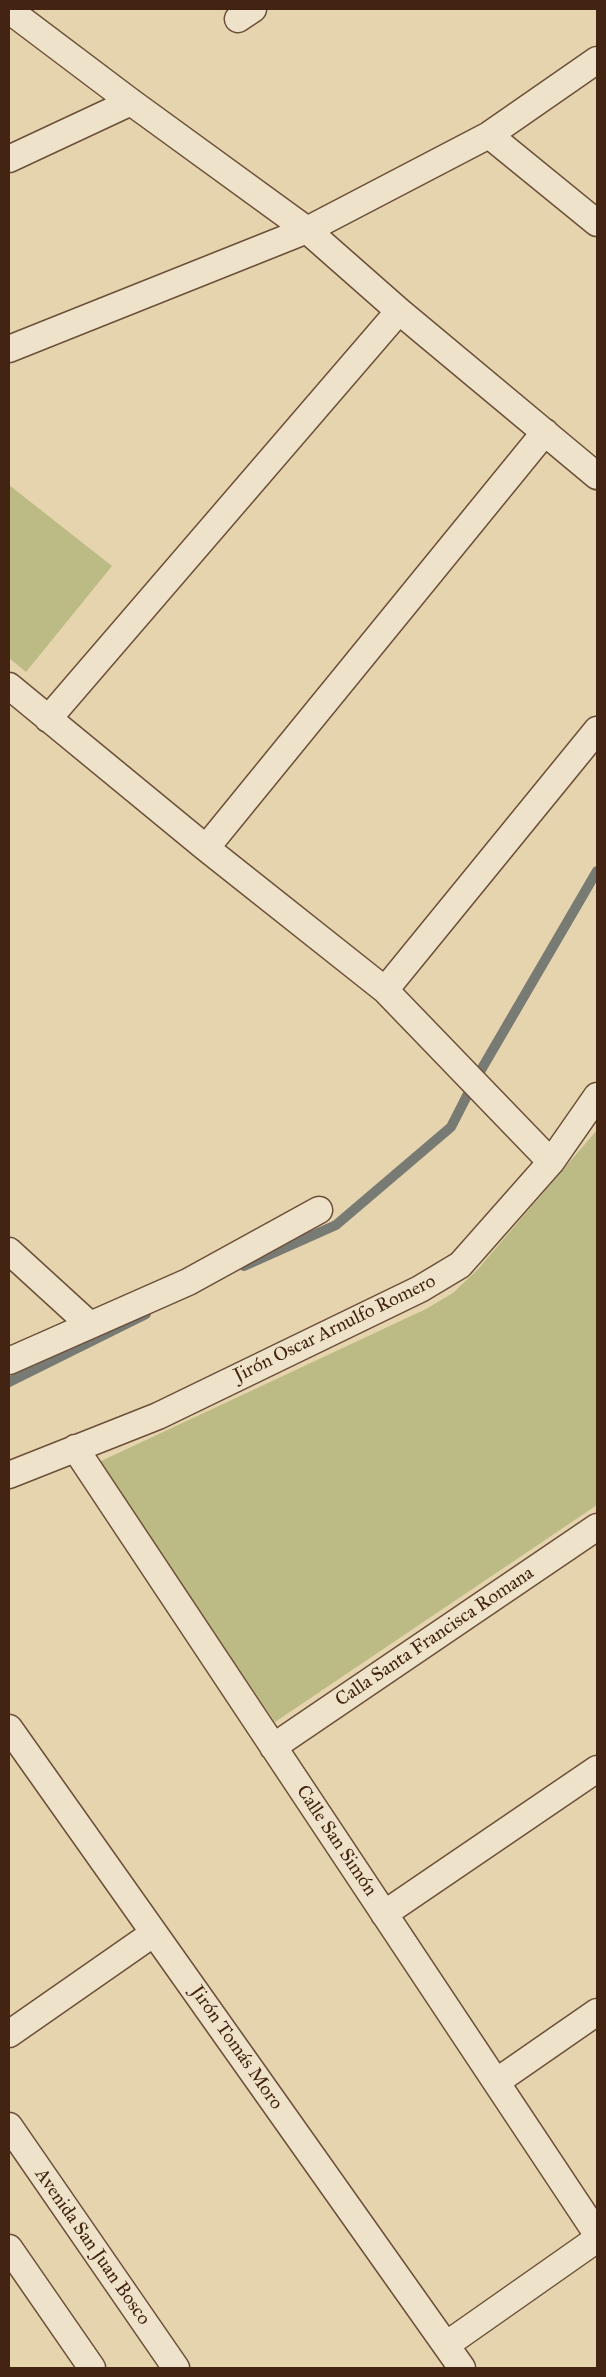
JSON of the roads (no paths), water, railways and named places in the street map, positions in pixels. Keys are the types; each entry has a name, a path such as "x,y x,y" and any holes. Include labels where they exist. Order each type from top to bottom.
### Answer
{"street":[{"path":"9,10 131,102 307,230 399,311 597,476"},
{"path":"9,349 307,230 488,135 597,60"},
{"path":"9,159 131,102"},
{"path":"488,135 597,223"},
{"path":"48,719 399,311"},
{"path":"206,848 546,432"},
{"path":"9,686 206,848 385,990 551,1162"},
{"path":"385,990 597,730"},
{"name":"Jirón Oscar Arnulfo Romero","path":"9,1475 158,1416 420,1289 460,1265 551,1162 597,1096"},
{"path":"9,1361 188,1282 320,1210"},
{"path":"9,1251 90,1325"},
{"name":"Calle San Simón","path":"75,1448 597,2234"},
{"name":"Calla Santa Francisca Romana","path":"273,1747 597,1527"},
{"name":"Jirón Tomás Moro","path":"9,1728 462,2368"},
{"path":"384,1914 597,1769"},
{"path":"9,2034 154,1933"},
{"path":"496,2082 597,2012"},
{"name":"Avenida San Juan Bosco","path":"9,2126 176,2368"},
{"path":"446,2345 597,2239"},
{"path":"9,2248 18,2280 92,2368"}],"waterway":[{"path":"244,1266 336,1225 451,1127 474,1082 597,871"},
{"path":"9,1382 146,1314"}]}
